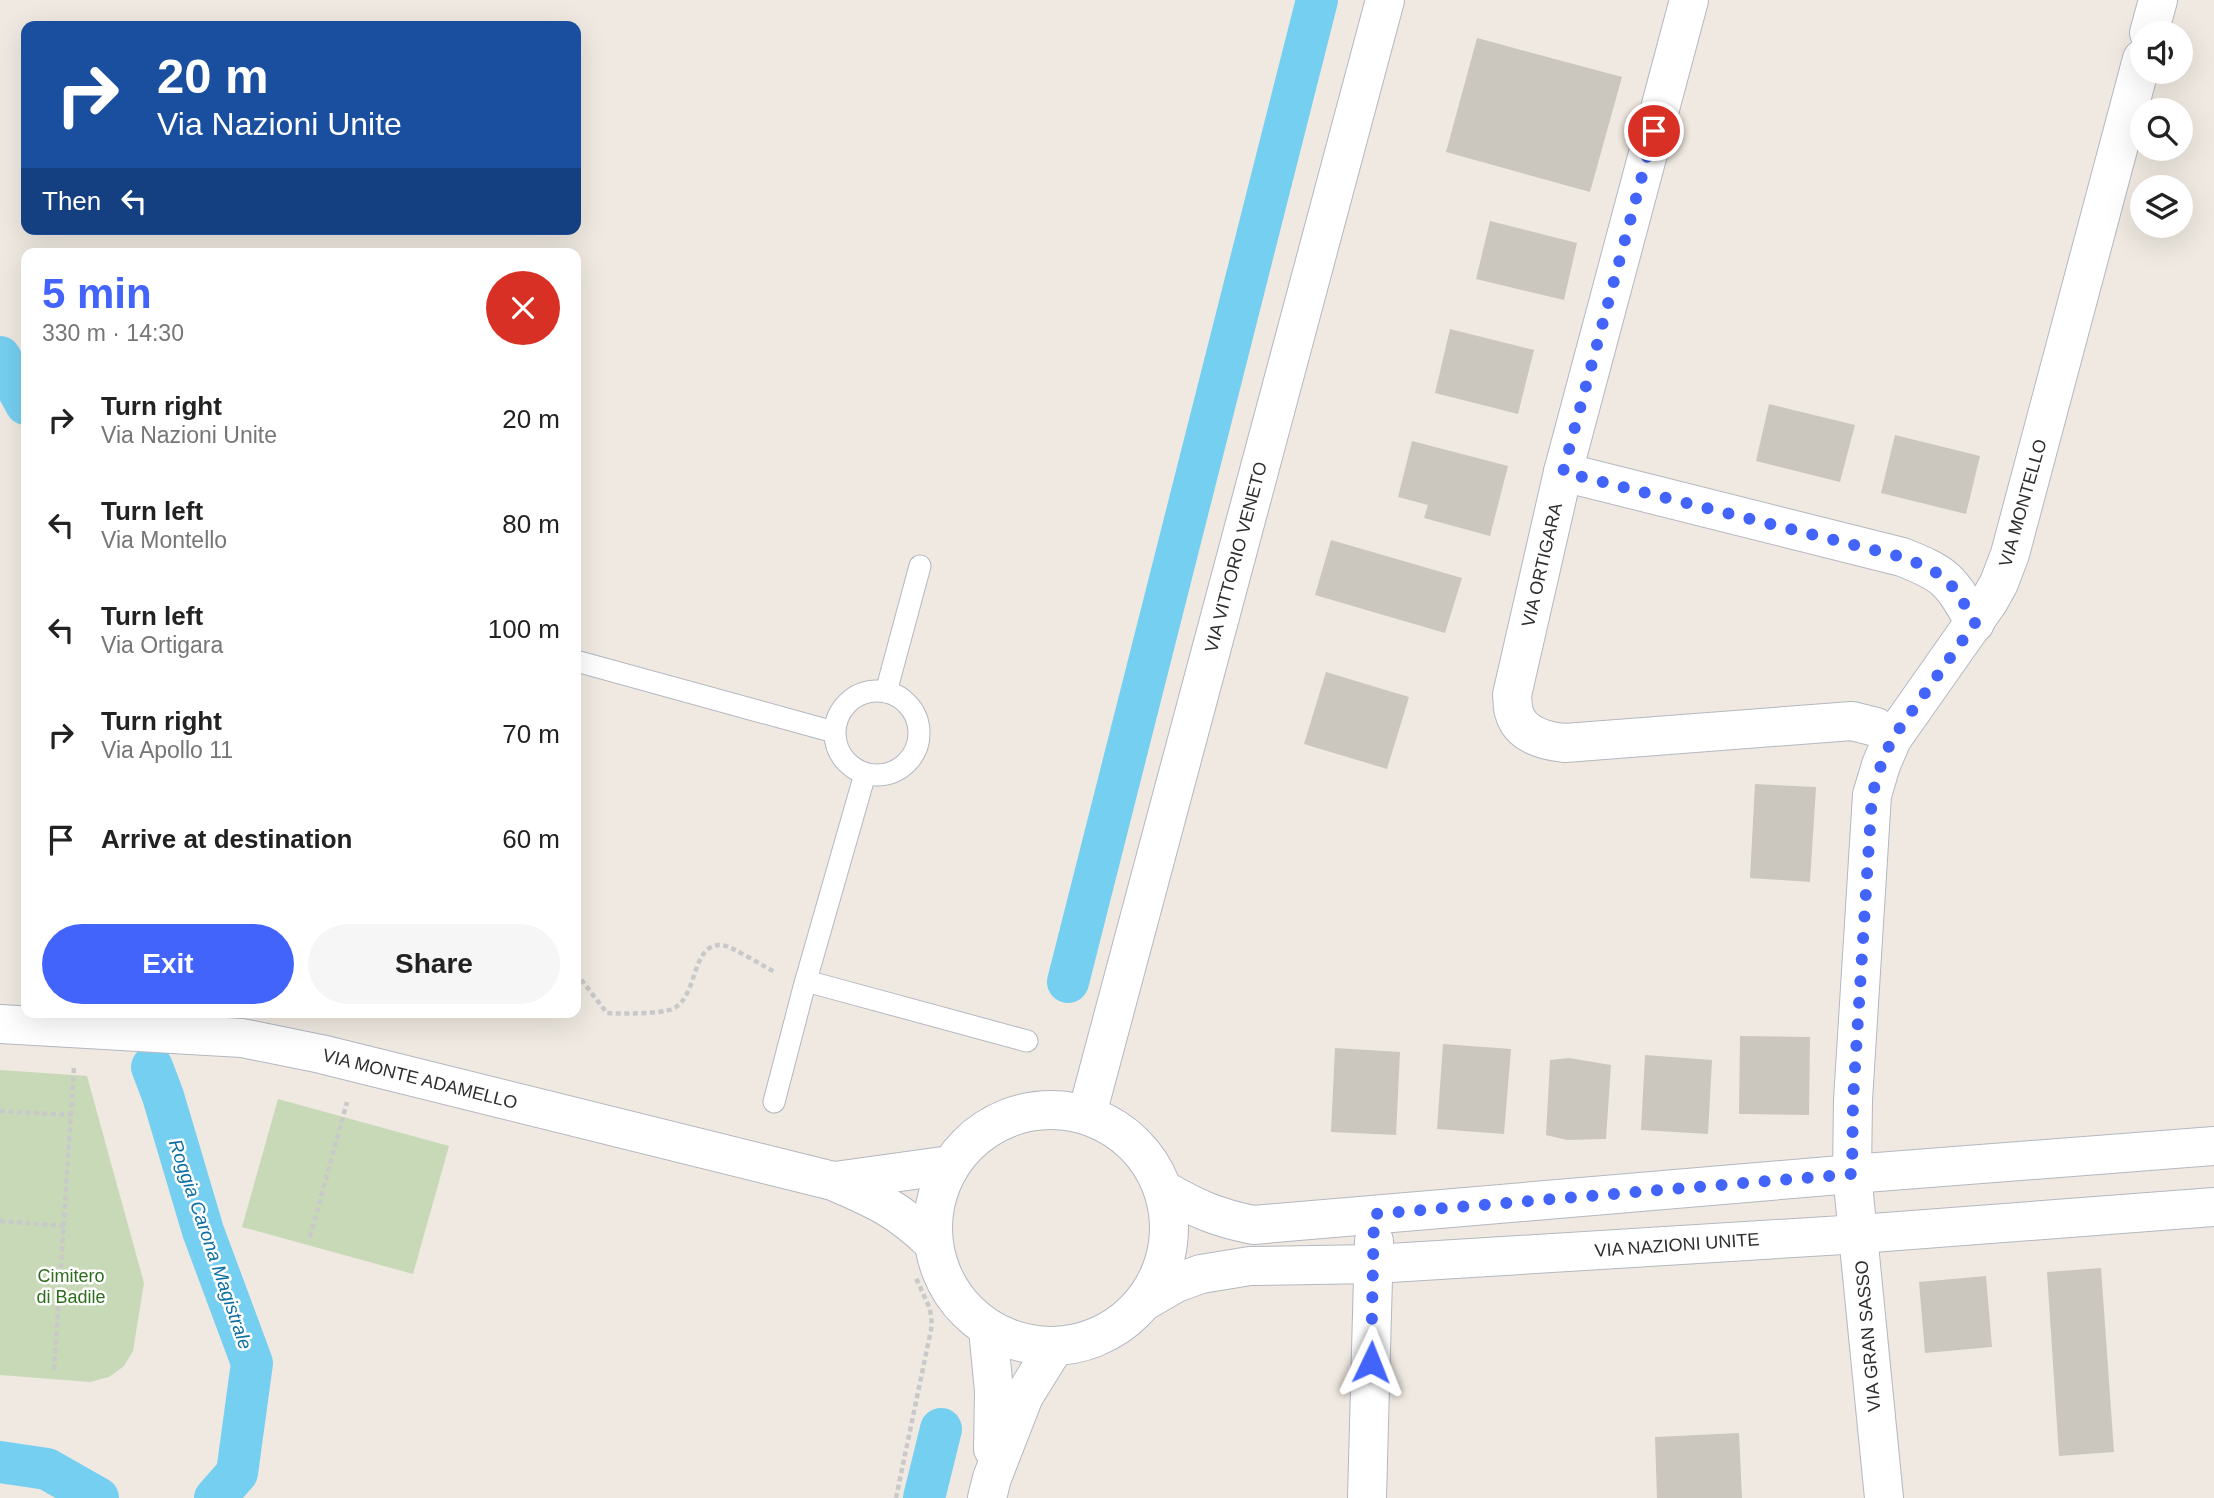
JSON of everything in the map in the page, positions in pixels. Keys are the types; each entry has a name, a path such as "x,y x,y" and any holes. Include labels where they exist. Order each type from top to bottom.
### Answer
{"street":[{"name":"VIA VITTORIO VENETO","path":"1087,1114 1385,0"},
{"name":"VIA ORTIGARA","path":"1689,0 1563,472 1513,695 1514,714 1527,731 1544,741 1565,743 1852,722 1876,727 1892,739"},
{"path":"2152,21 2158,0"},
{"name":"VIA MONTELLO","path":"1852,1174 1853,1100 1872,795 1892,739 1975,623 1999,583 2010,554 2135,84"},
{"path":"1563,472 1902,557 1945,577 1975,623"},
{"name":"VIA MONTE ADAMELLO","path":"0,1024 242,1038 833,1181 882,1202 911,1221 923,1257"},
{"path":"1048,1109 1087,1114 1120,1131 1138,1148 1147,1157 1164,1190 1171,1228 1164,1266 1145,1301 1121,1325 1090,1340 1055,1346 1021,1343 988,1329 961,1306 942,1276 923,1257 934,1201 950,1165 976,1135 1010,1116 1048,1109"},
{"path":"1164,1190 1197,1209 1220,1218 1253,1225 2214,1146"},
{"name":"VIA MONTE ADAMELLO","path":"833,1181 950,1165"},
{"name":"VIA GRAN SASSO","path":"1852,1174 1884,1498"},
{"name":"VIA NAZIONI UNITE","path":"1145,1301 1176,1283 1201,1274 1250,1266 1374,1264 1859,1234 2214,1207"},
{"path":"1367,1498 1374,1214"},
{"path":"988,1329 994,1391 990,1488"},
{"path":"990,1488 1024,1396 1055,1346"}],"lane":[{"path":"886,692 920,566"},
{"path":"581,662 834,732"},
{"path":"874,691 886,692 899,697 916,717 919,730 917,744 912,756 892,773 865,774 852,768 836,746 836,719 851,699 874,691"},
{"path":"774,1102 865,774"},
{"path":"805,984 1027,1041"}],"path":[{"path":"581,979 607,1013 672,1009 688,995 702,956 713,946 725,945 805,984"},
{"path":"54,1370 74,1029"},
{"path":"310,1237 358,1064"},
{"path":"0,1111 71,1115"},
{"path":"0,1221 64,1226"},
{"path":"896,1498 932,1325 926,1298 923,1257"}],"green space":[{"name":"Cimitero di Badile","path":"0,1070 87,1076 144,1283 133,1351 124,1366 109,1377 90,1382 0,1375"},
{"path":"278,1099 449,1146 413,1274 242,1227"}],"building":[{"path":"1477,38 1622,77 1590,192 1446,152"},
{"path":"1490,221 1577,243 1564,300 1476,279"},
{"path":"1450,329 1534,350 1518,414 1435,393"},
{"path":"1769,404 1855,425 1840,482 1756,461"},
{"path":"1895,435 1980,456 1966,514 1881,493"},
{"path":"1412,441 1508,466 1490,536 1424,518 1428,505 1398,497"},
{"path":"1331,540 1462,578 1445,633 1315,595"},
{"path":"1326,672 1409,697 1387,769 1304,744"},
{"path":"1755,784 1816,787 1810,882 1750,878"},
{"path":"1740,1036 1810,1037 1809,1115 1739,1114"},
{"path":"1443,1044 1511,1049 1504,1134 1437,1129"},
{"path":"1335,1048 1400,1052 1396,1135 1331,1132"},
{"path":"1645,1055 1712,1060 1708,1134 1641,1130"},
{"path":"1569,1058 1611,1065 1606,1139 1567,1140 1546,1135 1550,1060"},
{"path":"2101,1268 2114,1452 2059,1456 2047,1272"},
{"path":"1986,1276 1992,1347 1925,1353 1919,1282"},
{"path":"1739,1433 1742,1498 1657,1498 1655,1437"}],"waterway":[{"path":"1068,982 1317,0"},
{"name":"Roggia Carona Magistrale","path":"0,357 21,395"},
{"name":"Roggia Carona Magistrale","path":"152,1067 203,1231 252,1363 237,1473 215,1498"},
{"path":"924,1498 941,1429"},
{"name":"Roggia Carona Magistrale","path":"0,1462 47,1469 98,1498"}],"route":[{"path":"1371,1362 1374,1214 1852,1174 1853,1100 1872,795 1892,739 1975,623 1945,577 1902,557 1563,472 1654,131"}]}
